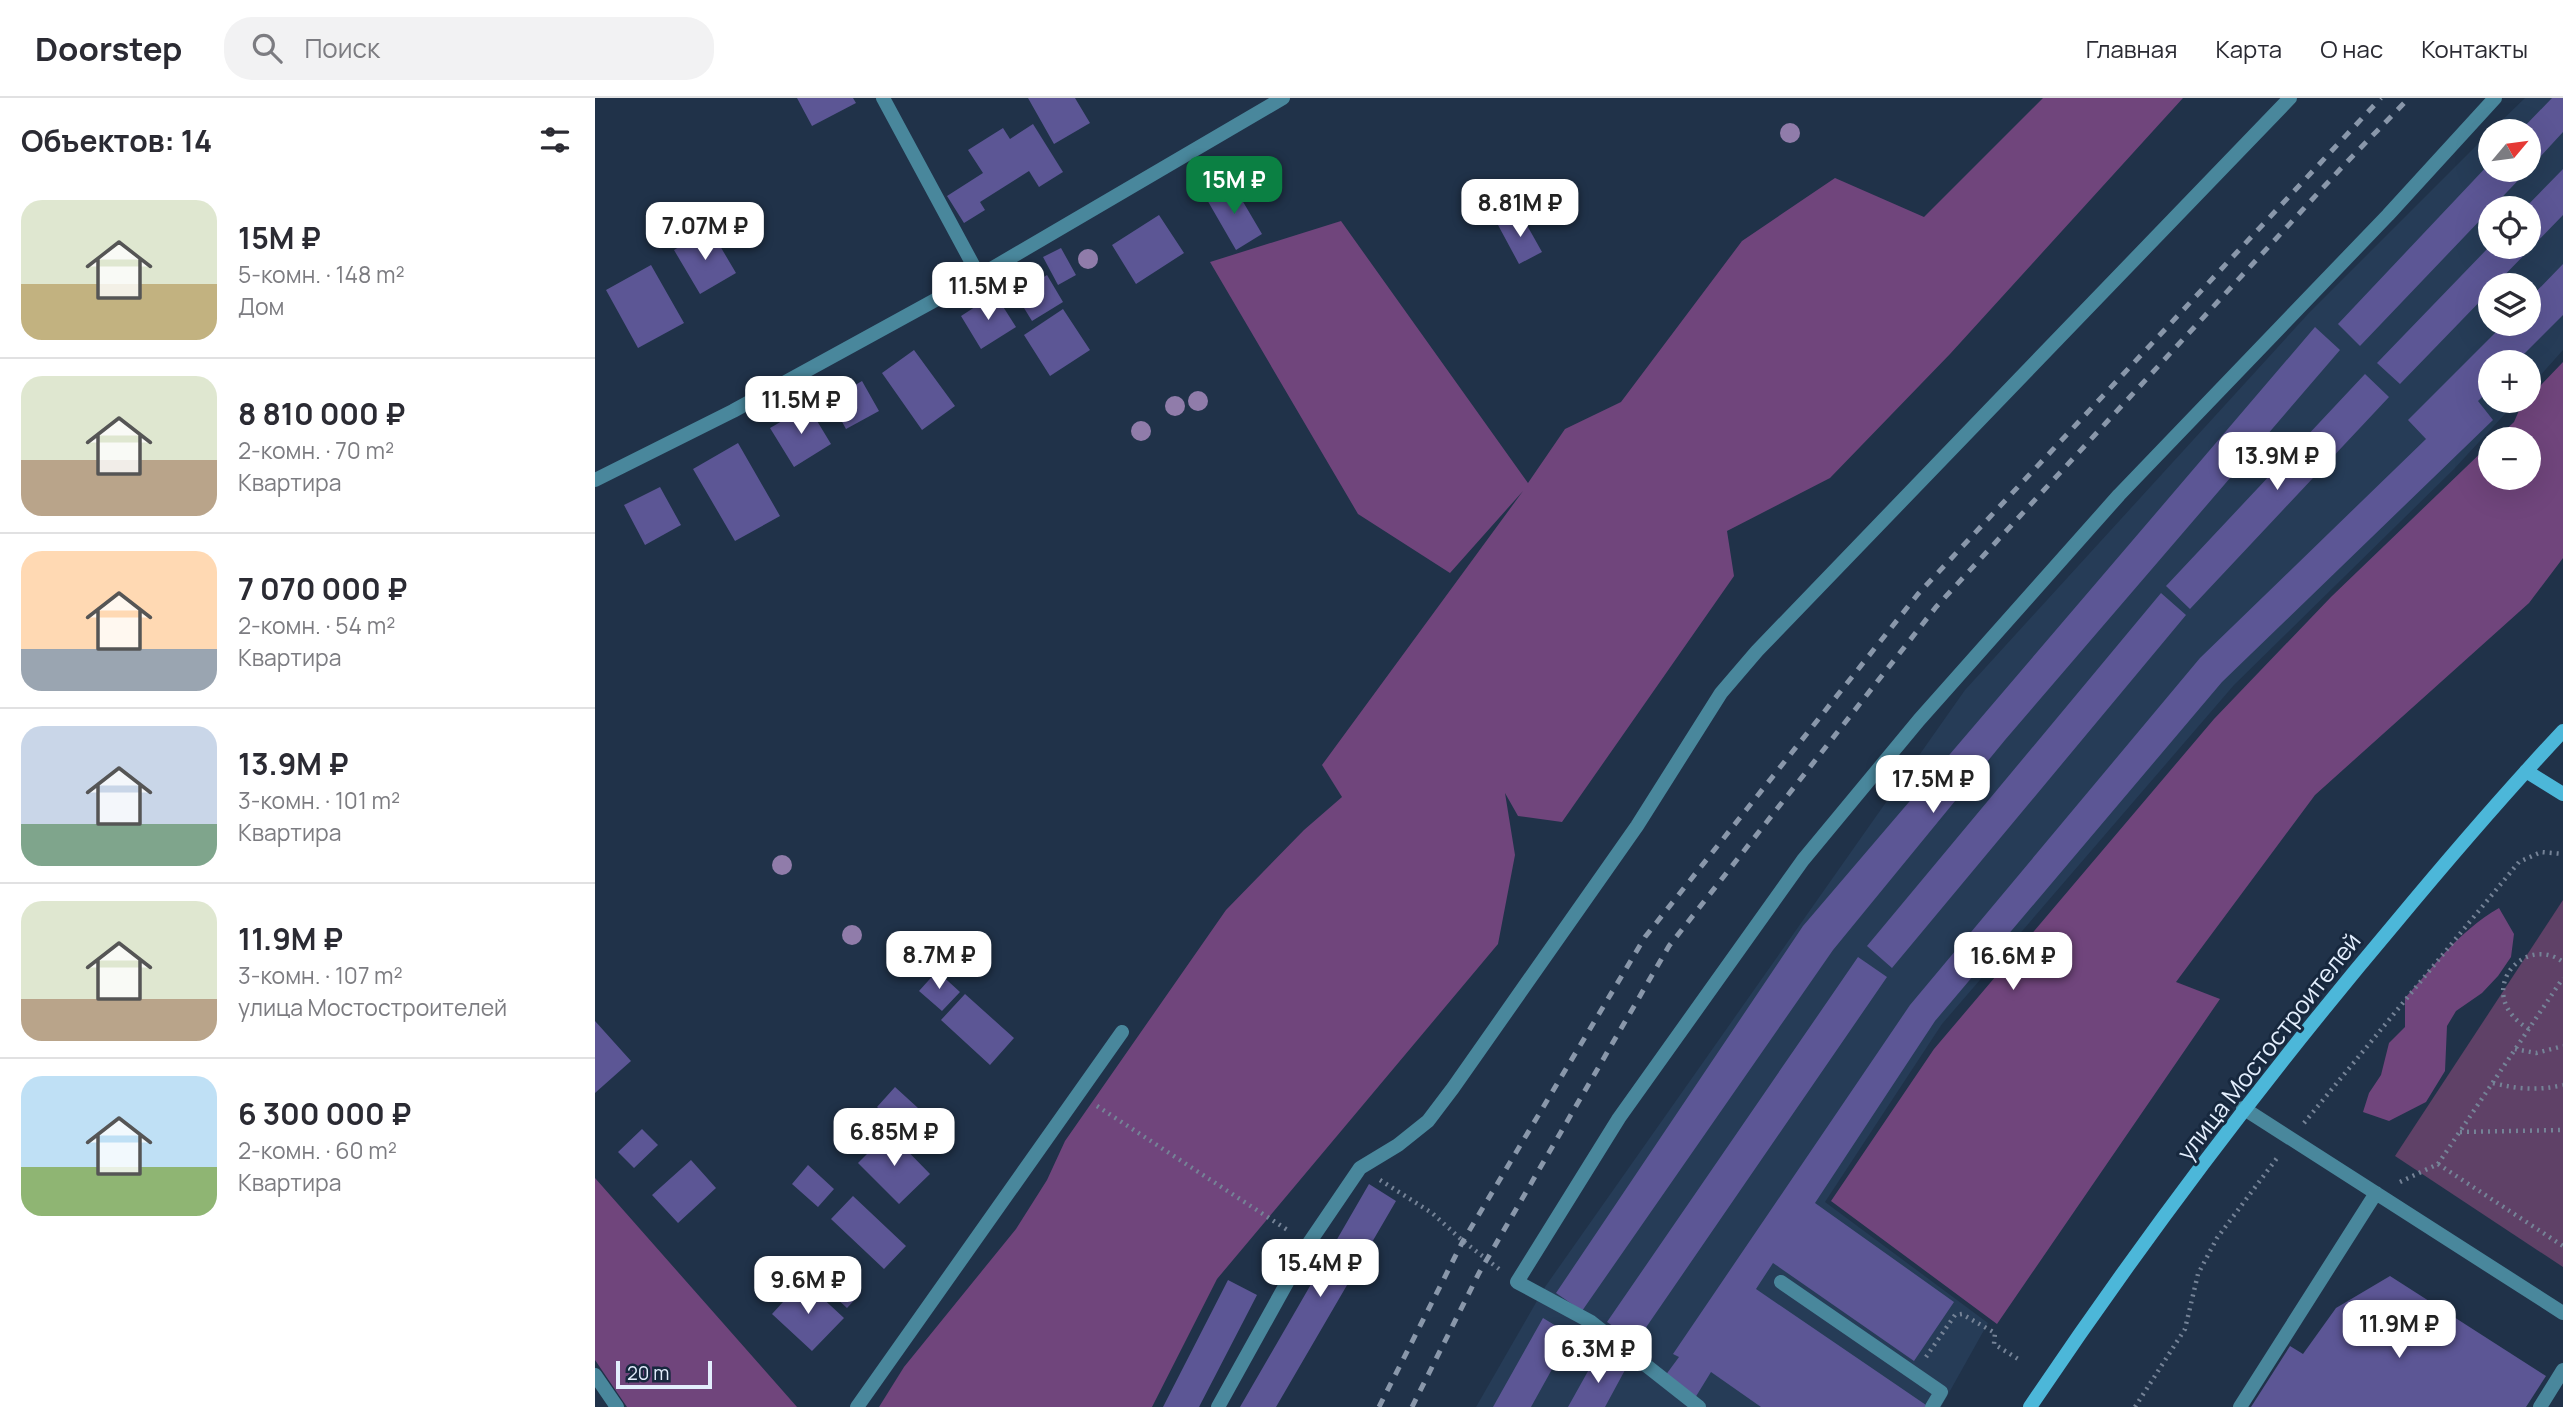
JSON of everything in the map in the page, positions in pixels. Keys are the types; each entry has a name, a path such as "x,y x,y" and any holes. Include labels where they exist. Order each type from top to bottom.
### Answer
{"main road":[{"name":"улица Мостостроителей","path":"2030,1407 2088,1321 2243,1108 2320,1012 2563,731"},
{"path":"2526,771 2563,794"}],"street":[{"path":"883,98 979,276"},
{"path":"595,480 733,411 979,276 1283,98"},
{"path":"1218,1407 1309,1243 1360,1168 1398,1145 1428,1121 1637,826 1721,693 1756,651 2290,98"},
{"path":"1699,1407 1591,1322 1517,1282 1619,1118 1811,850 1919,720 2119,495 2388,215 2495,98"},
{"path":"857,1407 1122,1032"},
{"path":"2243,1108 2563,1313"},
{"path":"2240,1407 2376,1193"},
{"path":"1781,1282 1941,1392 1932,1407"},
{"path":"2540,1407 2563,1370"},
{"path":"595,1374 617,1407"}],"path":[{"path":"2135,1407 2185,1329 2198,1274 2217,1238 2291,1139 2519,862 2541,852 2563,854"},
{"path":"2529,1030 2515,1021 2506,1009 2502,993 2505,978 2514,965 2527,956 2543,954 2563,962"},
{"path":"2376,1193 2438,1164 2563,978"},
{"path":"2515,1049 2536,1053 2563,1046"},
{"path":"2493,1083 2538,1090 2563,1085"},
{"path":"1078,1094 1309,1243"},
{"path":"2459,1132 2563,1130"},
{"path":"2438,1164 2563,1245"},
{"path":"1360,1168 1432,1213 1463,1241 1517,1282"},
{"path":"1915,1374 1955,1315 1962,1314 1995,1333 1994,1344 2018,1359"}],"shaded area":[{"path":"2043,98 2183,98 1950,354 1830,478 1727,531 1734,576 1562,822 1518,816 1505,793 1515,855 1498,944 1217,1279 1152,1407 879,1407 904,1367 1016,1229 1047,1180 1065,1141 1226,910 1304,830 1342,797 1322,765 1523,491 1450,573 1358,514 1210,262 1341,221 1528,483 1565,429 1621,402 1742,241 1835,178 1924,217"},
{"path":"2525,98 2563,98 2563,350 2541,375 2541,350 2478,350 2478,413 2506,413 2493,427 2478,427 2478,443 2454,469 2234,685 1942,1024 1825,1202 1988,1323 1941,1407 1476,1407 1545,1287 1965,690 2308,314 2478,144 2478,182 2541,182 2541,119 2503,119"},
{"path":"2563,362 2563,558 2529,603 2315,795 2176,982 2220,999 1997,1324 1831,1201 1934,1049 2214,719 2331,597 2478,456 2478,490 2541,490 2541,427 2509,427 2518,413 2541,413 2541,385"},
{"path":"2563,900 2563,1267 2395,1156"},
{"path":"2499,908 2514,934 2511,957 2482,993 2456,1011 2447,1026 2445,1071 2426,1102 2389,1121 2363,1112 2369,1093 2381,1075 2389,1043 2405,1027 2405,998 2459,938"},
{"path":"595,1178 797,1407 627,1407 595,1360"}],"building":[{"path":"797,98 853,98 856,103 812,126"},
{"path":"1028,98 1075,98 1090,123 1054,144"},
{"path":"2552,98 2563,98 2563,132 2541,156 2541,119 2532,119"},
{"path":"1033,124 1063,172 1039,187 1029,171 980,202 985,210 964,223 947,196 983,173 968,150 1003,128 1010,139"},
{"path":"2563,169 2563,215 2541,238 2541,196 2537,196"},
{"path":"2478,176 2478,182 2517,182 2503,196 2478,196 2478,222 2360,346 2338,324"},
{"path":"1232,183 1262,234 1236,250 1206,198"},
{"path":"1520,213 1542,252 1519,264 1498,225"},
{"path":"1159,215 1184,253 1136,284 1112,245"},
{"path":"710,229 736,273 700,294 674,250"},
{"path":"1061,248 1076,275 1058,285 1043,257"},
{"path":"2478,258 2520,259 2507,273 2478,273 2478,303 2400,384 2377,363"},
{"path":"2563,264 2563,315 2528,350 2478,350 2492,336 2541,336 2541,287"},
{"path":"651,265 684,323 638,348 606,290"},
{"path":"1047,275 1063,302 1032,321 1016,295"},
{"path":"995,294 1016,327 981,349 961,316"},
{"path":"1063,309 1090,350 1050,376 1024,335"},
{"path":"2315,327 2340,350 2005,740 1833,950 1582,1311 1556,1293 1803,926"},
{"path":"914,350 955,406 922,430 882,373"},
{"path":"2478,350 2478,413 2487,413 2493,420 2486,427 2478,427 2478,435 2222,682 1935,1021 1815,1203 1954,1302 1914,1361 1773,1263 1756,1289 1926,1405 1925,1407 1761,1407 1711,1372 1695,1398 1665,1376 1679,1357 1673,1354 1910,1005 2200,658 2426,439 2408,420"},
{"path":"2365,374 2389,397 2190,609 2166,586"},
{"path":"862,381 879,411 846,429 830,400"},
{"path":"808,406 831,444 794,467 770,428"},
{"path":"738,443 780,516 735,541 693,469"},
{"path":"660,487 681,525 645,545 624,505"},
{"path":"2161,593 2186,615 1892,968 1867,946"},
{"path":"1858,957 1887,977 1636,1342 1607,1322"},
{"path":"937,971 960,992 942,1011 919,991"},
{"path":"965,994 1014,1038 990,1065 941,1020"},
{"path":"595,1021 631,1061 595,1093"},
{"path":"895,1087 918,1108 900,1127 877,1107"},
{"path":"642,1129 658,1145 634,1168 618,1152"},
{"path":"889,1132 930,1174 899,1204 858,1163"},
{"path":"691,1160 716,1188 678,1223 652,1195"},
{"path":"808,1165 834,1189 818,1207 792,1184"},
{"path":"1369,1184 1396,1201 1276,1407 1240,1407"},
{"path":"853,1196 906,1246 884,1269 831,1219"},
{"path":"835,1268 861,1293 847,1308 820,1283"},
{"path":"2390,1276 2546,1376 2526,1407 2251,1407 2290,1346 2303,1354 2336,1308"},
{"path":"803,1280 844,1318 812,1351 772,1314"},
{"path":"1228,1280 1257,1295 1199,1407 1163,1407"},
{"path":"1543,1318 1571,1335 1531,1407 1493,1407"},
{"path":"1597,1355 1625,1370 1605,1407 1568,1407"}],"railway":[{"path":"1379,1407 1463,1241 1645,937 1918,594 2381,98"},
{"path":"1412,1407 1479,1273 1669,946 1936,607 2409,98"}]}
